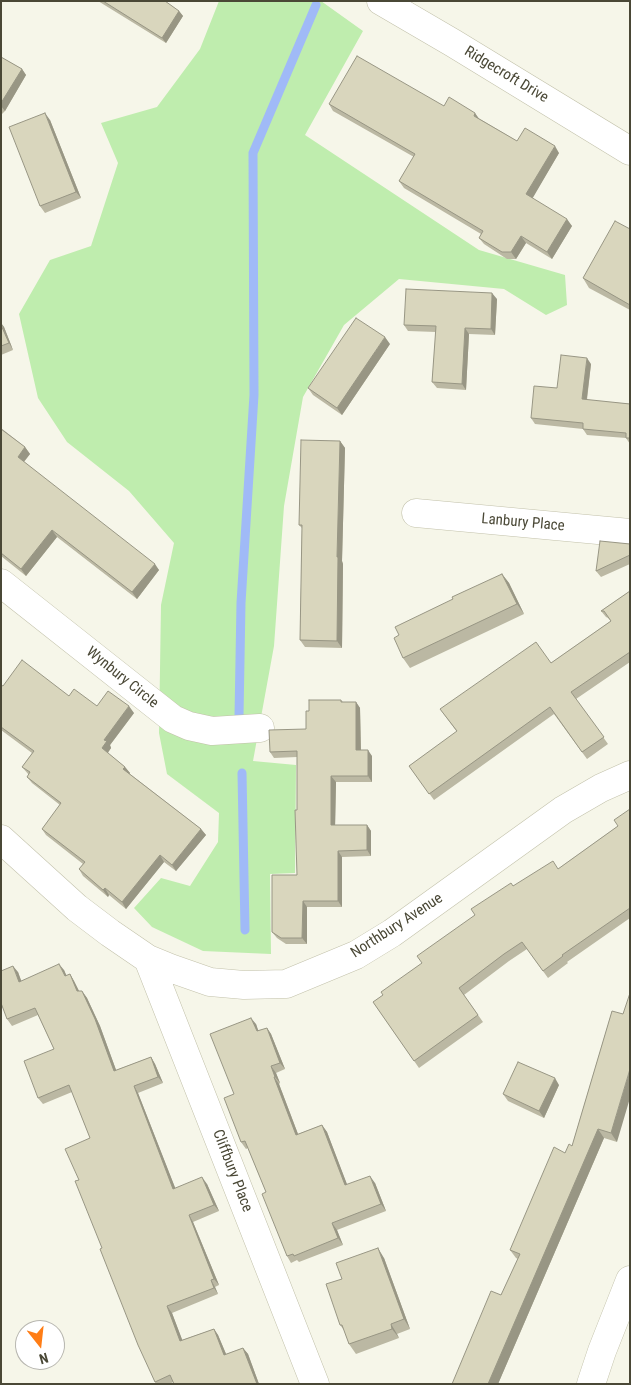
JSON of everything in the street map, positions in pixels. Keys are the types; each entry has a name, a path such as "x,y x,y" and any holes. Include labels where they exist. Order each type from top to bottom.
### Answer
{"street":[{"name":"Ridgecroft Drive","path":"381,1 630,151"},
{"name":"Lanbury Place","path":"416,513 630,533"},
{"name":"Wynbury Circle","path":"1,583 173,719 189,726 212,731 260,728"},
{"name":"Northbury Avenue","path":"1,839 78,908 148,958 210,982 244,986 286,984 356,955 392,933 563,810 600,788 630,775"},
{"name":"Cliffbury Place","path":"148,958 315,1384"},
{"path":"591,1384 630,1280"}],"green space":[{"path":"219,1 321,1 363,31 305,135 479,250 565,275 567,305 546,315 504,289 399,279 344,325 303,397 284,506 274,646 253,761 296,765 295,873 270,874 271,954 203,951 152,927 134,908 161,878 190,886 218,842 219,813 167,774 159,733 161,605 174,543 129,491 67,442 38,398 19,314 50,260 91,246 118,163 101,123 157,107 200,49"}],"building":[{"path":"103,1 165,1 179,11 162,38"},
{"path":"357,56 444,106 449,97 475,113 474,116 517,141 525,128 555,146 526,194 567,219 547,252 521,236 511,252 502,252 479,238 483,231 399,181 415,154 329,104"},
{"path":"1,57 22,69 1,103"},
{"path":"45,113 76,192 40,206 9,127"},
{"path":"615,221 630,229 630,305 583,278"},
{"path":"406,289 492,293 491,329 465,328 462,384 432,382 436,326 404,325"},
{"path":"356,318 385,337 337,408 308,388"},
{"path":"1,325 9,343 1,346"},
{"path":"561,355 587,358 582,399 630,404 630,438 626,438 626,433 583,429 583,423 531,418 534,386 557,388"},
{"path":"1,429 25,447 18,457 155,564 132,592 52,530 21,569 1,553"},
{"path":"301,440 340,441 337,641 300,640 302,525 299,525"},
{"path":"600,541 630,544 630,555 596,571"},
{"path":"502,574 517,604 403,658 394,638 399,635 395,627 453,599 452,597"},
{"path":"630,591 630,652 571,692 604,737 582,752 550,707 429,794 409,766 457,731 440,709 536,642 551,663 611,621 604,611 601,611"},
{"path":"22,660 69,696 74,689 97,706 108,691 129,706 104,740 107,741 102,748 125,767 123,769 201,829 172,865 160,855 122,902 105,888 103,890 79,869 85,862 42,829 61,803 27,777 30,772 22,767 34,751 1,727 1,685 3,686"},
{"path":"309,700 356,702 356,750 368,750 368,776 331,776 331,825 367,825 367,850 338,851 338,901 303,901 302,938 281,938 272,932 272,875 297,875 295,810 297,810 297,751 270,752 269,730 306,729 306,711 309,711"},
{"path":"630,809 630,908 562,955 543,971 522,942 504,954 459,988 478,1015 414,1061 373,1002 383,995 381,992 422,963 417,956 475,915 471,909 511,883 513,886 553,861 558,869 618,826 614,820"},
{"path":"59,964 65,976 70,974 77,991 82,991 95,1019 114,1071 151,1057 158,1077 134,1086 173,1189 202,1177 214,1205 189,1215 214,1279 211,1280 214,1288 167,1306 180,1341 214,1329 224,1355 243,1348 257,1384 174,1384 170,1375 155,1382 138,1345 100,1249 102,1248 75,1181 79,1180 65,1149 90,1138 69,1085 38,1098 24,1061 54,1049 35,1008 7,1019 1,1003 1,971 13,966 19,982"},
{"path":"630,993 630,1069 611,1133 598,1129 488,1384 452,1384 491,1291 501,1295 520,1254 510,1250 554,1147 565,1153 569,1144 572,1146 612,1011 623,1014"},
{"path":"251,1018 257,1031 267,1028 280,1063 271,1066 296,1135 322,1125 345,1185 370,1176 381,1204 332,1223 338,1238 294,1256 293,1254 287,1256 262,1194 266,1192 245,1141 241,1142 224,1098 234,1094 210,1034"},
{"path":"518,1062 555,1078 539,1111 503,1094"},
{"path":"378,1248 404,1319 391,1324 392,1329 349,1344 342,1325 340,1325 326,1284 342,1279 336,1263"}],"waterway":[{"path":"239,716 241,603 254,395 253,153 316,5"},
{"path":"242,773 245,930"}]}
